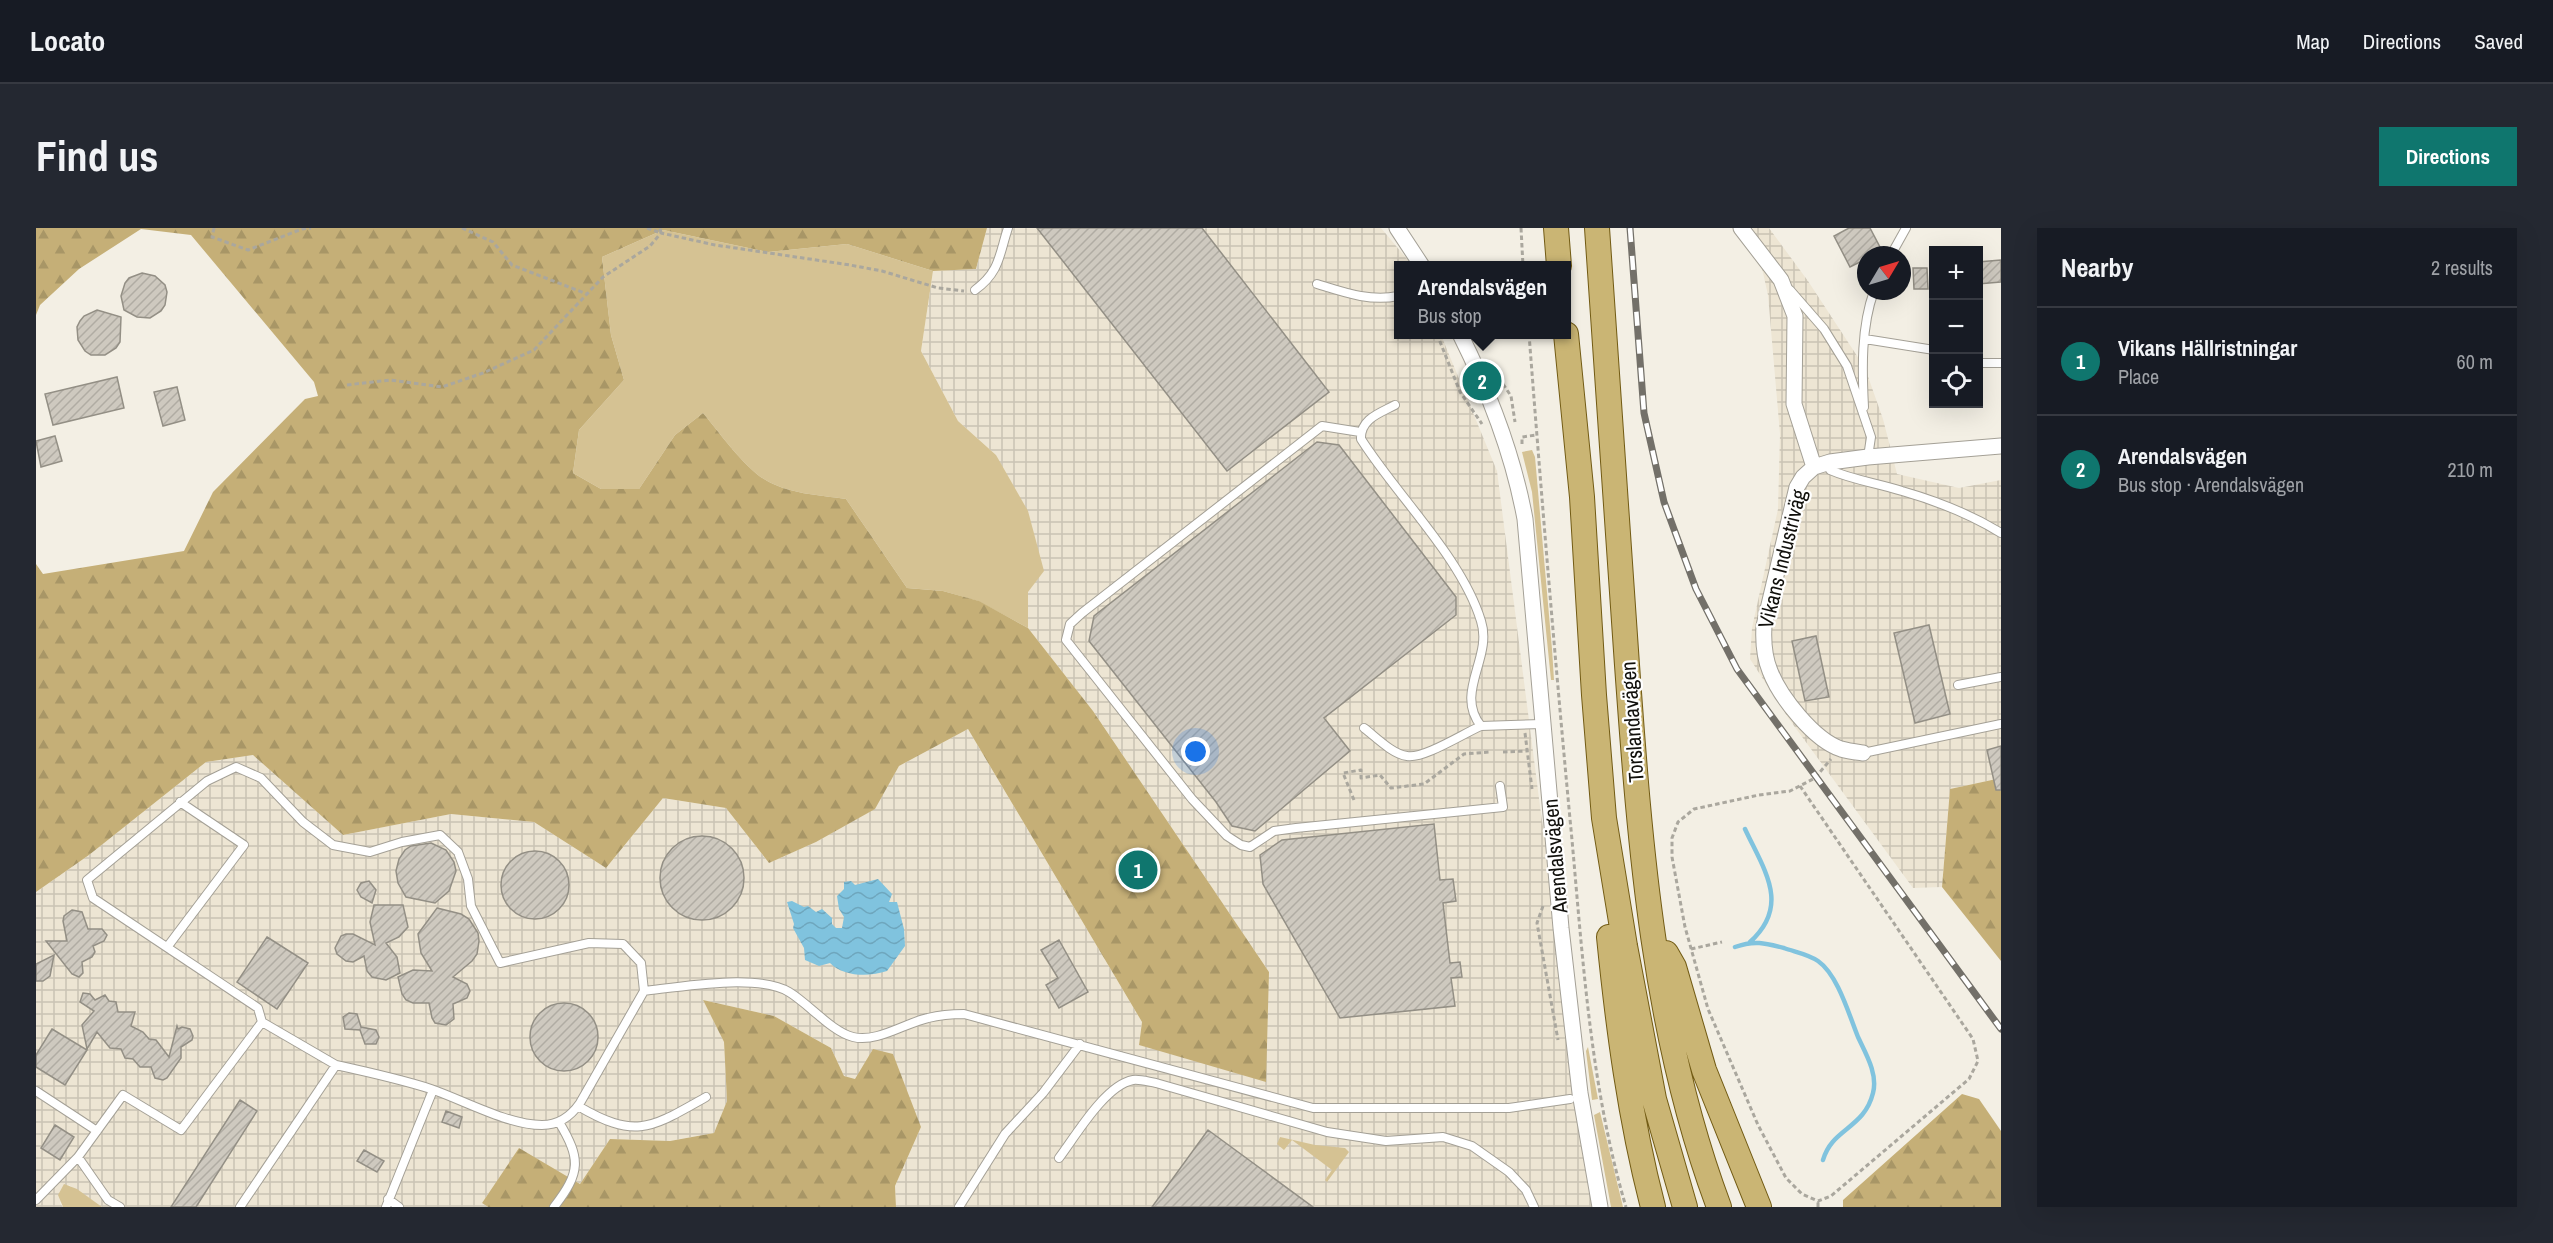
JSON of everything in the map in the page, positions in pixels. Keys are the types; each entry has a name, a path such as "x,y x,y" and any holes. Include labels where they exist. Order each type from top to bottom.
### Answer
{"main road":[{"path":"1556,228 1558,261"},
{"name":"Torslandavägen","path":"1597,228 1634,760 1651,924 1675,1062 1707,1175 1719,1207"},
{"name":"Torslandavägen","path":"1566,339 1582,497 1604,818 1625,946 1654,1098 1686,1207"},
{"path":"1604,818 1600,850 1612,969 1642,1164 1653,1207"},
{"path":"1651,924 1674,967 1704,1070 1759,1207"}],"street":[{"path":"1397,228 1419,261"},
{"name":"Vikans Industriväg","path":"1741,228 1781,280 1795,316 1794,404 1814,467"},
{"name":"Arendalsvägen","path":"1462,339 1491,400 1518,481 1530,564 1561,927 1580,1093 1600,1207"},
{"name":"Vikans Industriväg","path":"1863,753 1840,749 1818,736 1806,725 1770,673 1763,647 1764,626 1797,487 1803,477 1814,467 1830,462 2001,447"}],"lane":[{"path":"975,290 994,272 1008,228"},
{"path":"1896,246 1906,228"},
{"name":"Vikans Industriväg","path":"1781,280 1824,329 1847,366 1871,437 1868,457"},
{"path":"1317,284 1355,296 1386,299 1394,297"},
{"path":"1864,415 1862,372 1871,300"},
{"path":"1865,339 1929,349"},
{"path":"1983,363 2001,363"},
{"path":"1395,405 1367,420 1360,432 1361,439 1469,590 1482,623 1483,644 1469,703 1473,716 1481,726"},
{"path":"1360,432 1322,426 1082,613 1070,624 1066,640 1192,799 1227,836 1241,845 1250,847 1275,831 1503,807 1500,786"},
{"path":"1830,462 1830,470 1848,478 1900,490 1941,503 2001,533"},
{"path":"1958,686 2001,677"},
{"path":"1364,728 1407,757 1420,755 1481,726 1542,724"},
{"name":"Vikans Industriväg","path":"1863,753 2001,724"},
{"path":"236,767 261,778 303,822 333,845 370,852 402,842 440,835 458,852 468,879 471,906 500,963 589,944 623,944 641,963 644,991 578,1106 559,1122 540,1125 525,1122 467,1104 433,1090 336,1065 262,1022 258,1008 93,898 87,880 180,802 207,781 236,767"},
{"path":"168,946 244,845 180,802"},
{"path":"644,991 728,983 767,985 787,990 843,1034 854,1038 875,1036 927,1018 964,1014 1313,1108 1509,1108 1570,1099"},
{"path":"41,1207 37,1197 78,1157 123,1095 181,1130 262,1022"},
{"path":"959,1207 1005,1134 1043,1093 1080,1044"},
{"path":"240,1207 336,1065"},
{"path":"1059,1158 1106,1097 1120,1085 1134,1080 1156,1083 1327,1132 1386,1141 1443,1137 1472,1146 1509,1172 1526,1190 1534,1207"},
{"path":"399,1207 387,1203 433,1090"},
{"path":"36,1091 97,1131"},
{"path":"578,1106 611,1124 636,1128 666,1120 706,1097"},
{"path":"555,1207 570,1186 576,1169 572,1143 559,1122"},
{"path":"78,1157 108,1200 120,1207"}],"path":[{"path":"214,228 212,237 248,250 302,229 312,228"},
{"path":"462,228 493,242 512,265 587,294"},
{"path":"647,228 715,245 871,269 938,288 975,290"},
{"path":"1521,228 1523,261"},
{"path":"347,385 390,380 442,387 483,373 534,350 603,277 650,246 661,230"},
{"path":"1529,339 1550,615 1586,978 1603,1113 1626,1207"},
{"path":"1503,384 1511,396 1516,426"},
{"path":"1460,392 1469,388"},
{"path":"1800,786 1973,1039 1978,1061 1969,1079 1831,1196 1818,1201 1802,1194 1786,1178 1758,1125 1708,1009 1691,950 1672,857 1672,838 1678,822 1694,809 1790,791 1815,778 1840,749"},
{"path":"1503,752 1527,751"},
{"path":"1354,800 1343,773 1361,770 1361,778 1380,775 1391,788 1424,784 1464,754 1490,752"},
{"path":"1691,950 1722,942"},
{"path":"1818,1201 1818,1207"}],"shaded area":[{"path":"987,228 1381,228 1409,261 1394,261 1394,339 1443,339 1497,471 1541,814 1604,1207 896,1207 895,1186 921,1127 855,1079 844,1076 831,1048 774,1016 703,1000 724,1042 727,1101 714,1133 670,1141 610,1139 580,1184 519,1149 482,1203 488,1207 102,1207 69,1185 60,1203 63,1207 36,1207 36,892 89,855 206,762 253,755 343,835 451,814 534,822 606,868 663,798 726,808 769,863 816,842 874,809 899,766 968,729 1142,1022 1139,1044 1269,972 1093,711 1028,628 1028,592 996,455 958,421 921,351 933,271 976,269"},
{"path":"1753,228 1769,228 1808,281 1865,368 1883,419 1897,474 1959,488 2001,480 2001,778 1950,789 1942,887 1913,888 1789,719 1750,659 1752,628 1778,509 1780,434 1768,295"},
{"path":"663,230 768,252 847,244 933,271 921,351 958,421 996,455 1028,511 1044,571 1028,592 1028,628 978,601 943,591 907,588 846,499 793,491 764,479 740,458 703,413 675,435 639,489 601,489 573,473 579,430 624,380 611,335 602,257"},
{"path":"1532,450 1535,457 1554,680 1551,680 1532,492 1522,452"},
{"path":"1588,1047 1598,1099 1592,1100 1586,1051"},
{"path":"1600,1112 1623,1207 1611,1207 1594,1115"},
{"path":"1280,1137 1315,1145 1345,1148 1349,1152 1327,1182 1325,1180 1332,1170 1292,1140 1284,1150 1277,1144"},
{"path":"64,1184 77,1189 102,1207 63,1207 58,1195"}],"green space":[{"path":"36,228 987,228 976,269 933,271 847,244 768,252 663,230 602,257 611,335 624,380 579,430 573,473 601,489 639,489 675,435 703,413 740,458 764,479 793,491 846,499 907,588 943,591 979,601 1028,628 1093,711 1269,972 1266,1082 1139,1045 1142,1022 968,729 899,766 875,809 816,842 769,863 726,808 663,798 606,868 534,822 451,814 343,835 253,755 206,762 89,855 36,892 36,564 43,574 184,551 213,492 305,399 318,396 314,382 191,235 141,229 79,269 40,305 36,315"},
{"path":"2001,778 2001,961 1942,887 1950,789"},
{"path":"703,1000 774,1016 831,1048 844,1076 855,1079 873,1049 893,1054 921,1127 895,1186 896,1207 488,1207 482,1203 519,1148 580,1184 610,1139 670,1141 714,1133 727,1101 724,1042"},
{"path":"1962,1094 1979,1099 2001,1131 2001,1207 1843,1207 1843,1200"}],"water":[{"path":"878,879 892,894 889,902 897,902 904,929 905,946 887,971 872,974 849,973 830,963 819,966 805,960 804,948 793,928 794,924 787,902 792,901 804,907 808,906 816,912 822,909 832,918 832,924 836,928 842,928 844,917 839,909 837,896 844,889 844,882 851,881 855,885"}],"building":[{"path":"1037,228 1202,228 1329,392 1227,471"},
{"path":"1849,228 1870,228 1879,246 1857,246 1857,264 1850,267 1834,236"},
{"path":"2001,260 2001,282 1983,284 1983,262"},
{"path":"1913,268 1927,268 1928,289 1914,289"},
{"path":"142,273 155,276 165,285 167,292 165,305 161,311 150,318 137,317 124,310 121,296 129,278"},
{"path":"97,310 121,317 120,342 116,348 105,355 91,355 85,351 78,340 77,327 80,321 84,316"},
{"path":"117,377 124,408 53,425 45,394"},
{"path":"177,387 185,420 163,426 154,392"},
{"path":"55,436 62,461 41,467 36,441"},
{"path":"1317,442 1339,445 1456,597 1456,615 1324,718 1350,751 1255,831 1232,826 1216,802 1089,641 1094,616"},
{"path":"1929,625 1950,714 1915,723 1894,633"},
{"path":"1816,636 1829,697 1805,701 1792,641"},
{"path":"2001,746 2001,790 1996,790 1987,750"},
{"path":"1434,824 1440,880 1453,879 1456,901 1443,903 1450,963 1460,962 1462,977 1451,978 1455,1006 1340,1018 1263,884 1260,855 1282,840"},
{"path":"702,836 718,839 732,848 741,862 744,878 741,894 732,908 718,917 702,920 686,917 672,908 663,894 660,878 663,862 672,848 686,839"},
{"path":"431,843 446,850 454,862 456,871 449,891 435,903 406,897 398,883 396,871 399,859 405,850 411,846"},
{"path":"535,851 548,854 559,861 566,872 569,885 566,898 559,909 548,916 535,919 522,916 511,909 504,898 501,885 504,872 511,861 522,854"},
{"path":"369,881 376,890 372,903 361,897 357,890 361,883"},
{"path":"374,905 403,905 408,927 399,937 386,943 397,957 400,973 386,980 372,977 367,971 364,956 353,962 346,961 337,954 335,948 341,936 346,934 353,934 375,945 370,922"},
{"path":"437,908 461,914 469,919 478,933 479,941 477,954 472,961 453,977 467,984 470,991 467,998 453,1004 454,1019 446,1025 435,1023 429,1003 413,1003 406,1000 402,994 398,977 413,970 432,971 421,953 418,934"},
{"path":"72,910 82,912 88,929 102,929 107,935 104,941 93,946 95,952 92,957 82,962 83,973 79,977 72,974 46,941 67,941 63,921 64,916"},
{"path":"267,937 308,963 277,1009 237,982"},
{"path":"1059,940 1088,992 1059,1008 1046,985 1058,978 1041,950"},
{"path":"54,955 50,976 43,981 36,981 36,964"},
{"path":"83,993 90,994 95,1000 105,995 109,1001 116,1002 118,1012 135,1012 131,1026 143,1032 149,1039 156,1040 169,1057 177,1026 178,1029 182,1027 190,1029 192,1040 181,1047 181,1058 167,1078 163,1080 155,1078 151,1067 140,1067 133,1059 125,1058 121,1049 110,1048 97,1032 87,1049 82,1025 94,1011 80,1002"},
{"path":"564,1003 577,1006 588,1013 595,1024 598,1037 595,1050 588,1061 577,1068 564,1071 551,1068 540,1061 533,1050 530,1037 533,1024 540,1013 551,1006"},
{"path":"349,1013 357,1014 361,1027 376,1030 379,1037 376,1044 365,1044 360,1030 345,1029 343,1017"},
{"path":"52,1029 87,1050 65,1085 36,1067 36,1055"},
{"path":"240,1100 257,1111 196,1207 171,1207"},
{"path":"446,1111 462,1117 459,1128 442,1122"},
{"path":"55,1125 74,1137 60,1160 41,1148"},
{"path":"1208,1130 1313,1207 1152,1207"},
{"path":"364,1150 384,1161 377,1172 357,1161"}],"waterway":[{"path":"1745,829 1766,873 1771,901 1769,914 1762,928 1750,942"},
{"path":"1735,947 1754,943 1765,944 1801,953 1818,961 1837,985 1868,1057 1874,1079 1869,1105 1856,1122 1833,1141 1823,1160"}],"railway":[{"path":"1630,228 1644,413 1664,502 1696,589 1737,669 2001,1029"}],"place":[{"name":"Arendalsvägen","path":"1482,381"},
{"name":"Vikans Hällristningar","path":"1138,870"}]}
